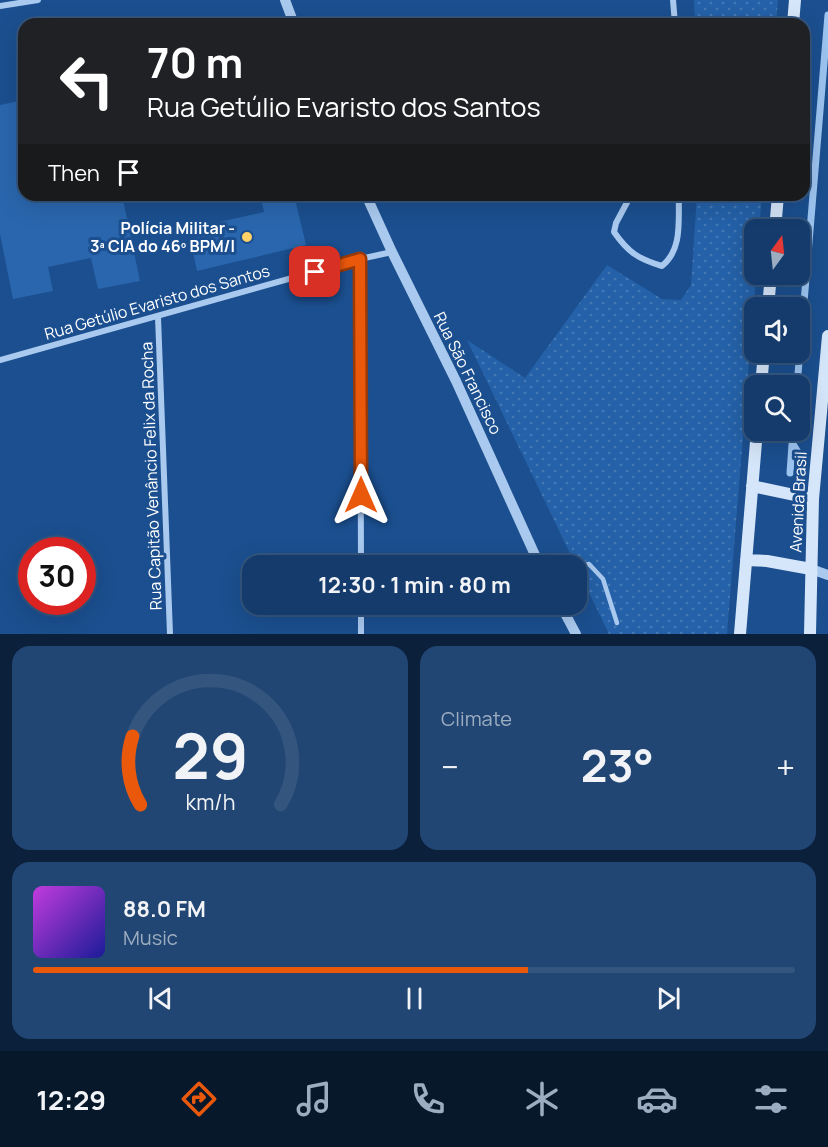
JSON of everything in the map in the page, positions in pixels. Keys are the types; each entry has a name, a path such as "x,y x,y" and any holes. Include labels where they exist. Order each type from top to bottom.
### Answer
{"main road":[{"path":"794,18 795,0"},
{"path":"776,219 777,201"},
{"name":"Avenida Brasil","path":"810,634 813,500 828,336"},
{"path":"740,634 756,441"},
{"path":"752,486 813,500"},
{"path":"746,561 766,561 811,569"}],"street":[{"path":"0,6 38,0"},
{"path":"285,0 292,18"},
{"path":"673,0 674,18"},
{"name":"Rua São Francisco","path":"369,201 456,381 535,555"},
{"path":"628,201 614,231 628,250 642,259 662,266 672,258 678,240 679,201"},
{"name":"Rua Getúlio Evaristo dos Santos","path":"0,360 392,252"},
{"path":"360,259 361,555"},
{"name":"Rua Capitão Venâncio Felix da Rocha","path":"158,317 170,634"},
{"path":"811,569 828,575"},
{"path":"361,615 361,634"},
{"path":"566,615 576,634"}],"lane":[{"path":"587,565 603,579 617,623"}],"shaded area":[{"path":"694,0 778,0 776,18 695,18"},
{"path":"697,201 761,201 760,219 744,219 744,285 755,285 754,297 744,297 744,363 749,363 748,375 744,375 744,424 727,634 609,634 587,588 587,555 571,555 467,340 525,378 607,265 662,299 681,300 691,285"}],"building":[{"path":"18,101 18,201 123,201 140,281 98,289 91,258 48,267 53,291 13,299 0,234 0,105"},
{"name":"Polícia Militar - 3ª CIA do 46º BPM/I","path":"261,201 295,201 306,245 197,271 188,229 264,212"}],"waterway":[{"path":"798,375 828,15"},
{"path":"790,473 792,441"},
{"path":"793,444 801,457"}],"place":[{"name":"Polícia Militar - 3ª CIA do 46º BPM/I","path":"247,237"}],"route":[{"path":"315,272 360,259 361,495"}]}
